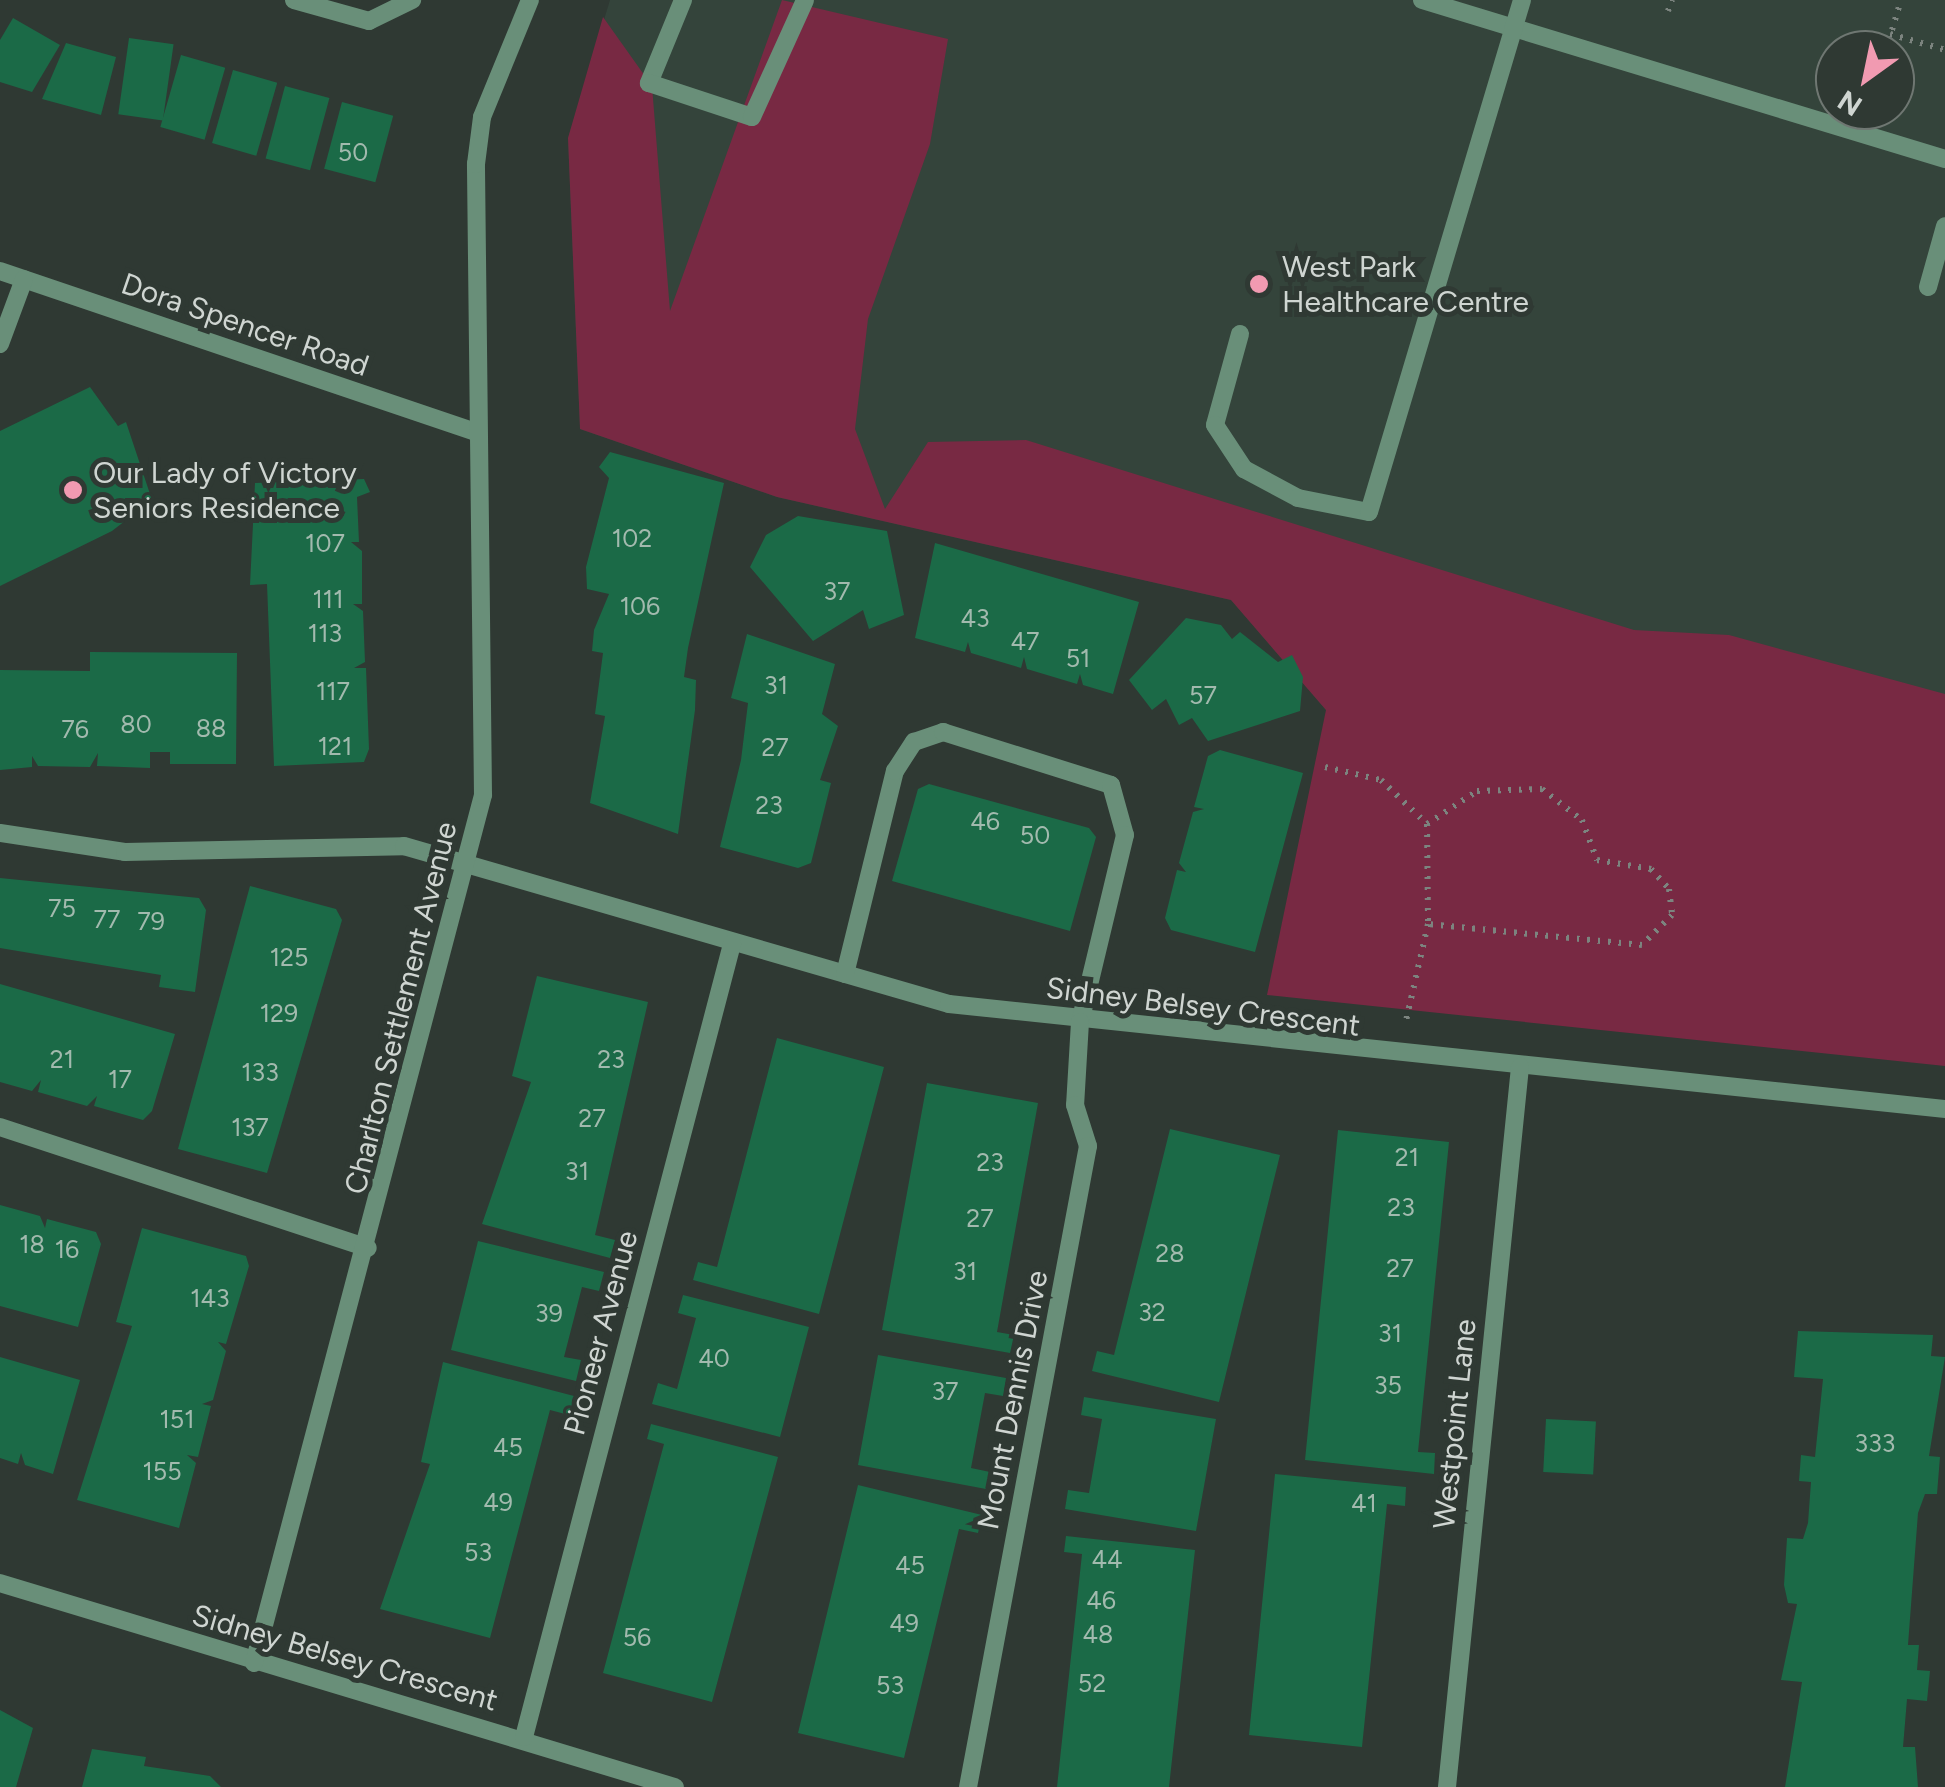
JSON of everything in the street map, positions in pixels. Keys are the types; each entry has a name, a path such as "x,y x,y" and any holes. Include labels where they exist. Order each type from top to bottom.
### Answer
{"street":[{"path":"294,0 369,21 412,0"},
{"name":"Charlton Settlement Avenue","path":"254,1663 471,871 486,728 472,431 482,117 530,0"},
{"path":"682,0 649,83 752,117 805,0"},
{"path":"1422,0 1945,159"},
{"path":"1240,334 1216,425 1244,469 1298,498 1370,512 1522,0"},
{"path":"1928,287 1945,226"},
{"name":"Dora Spencer Road","path":"0,271 472,431"},
{"path":"0,344 24,279"},
{"name":"Mount Dennis Drive","path":"845,974 901,756 924,735 944,732 1094,775 1124,808 1080,1022 1075,1105 1088,1146 968,1787"},
{"name":"Sidney Belsey Crescent","path":"0,833 125,852 404,846 471,871 949,1004 1398,1057 1945,1109"},
{"name":"Pioneer Avenue","path":"524,1737 732,944"},
{"name":"Westpoint Lane","path":"1446,1787 1520,1067"},
{"path":"0,1127 368,1248"},
{"name":"Sidney Belsey Crescent","path":"0,1583 254,1663 524,1737 676,1787"}],"path":[{"path":"1668,11 1672,0"},
{"path":"1891,30 1900,0"},
{"path":"1915,41 1945,50"},
{"path":"1325,767 1381,780 1427,824 1428,924 1398,1057"},
{"path":"1427,824 1477,791 1542,789 1582,820 1597,860 1651,869 1669,888 1672,915 1642,945 1428,924"}],"shaded area":[{"name":"West Park Healthcare Centre","path":"610,0 1945,0 1945,779 1326,710 1231,600 777,497 580,429 568,138"},
{"path":"782,0 948,39 930,144 868,319 855,429 885,509 928,442 1026,440 1634,630 1729,635 1945,694 1945,1066 1267,995 1326,710 1231,600 777,497 580,429 568,138 603,17 652,86 670,311"}],"building":[{"path":"13,18 60,45 32,92 0,82 0,40"},
{"path":"129,38 174,44 163,121 118,114"},
{"path":"66,43 116,57 101,115 42,99"},
{"path":"181,55 225,68 205,140 160,127"},
{"path":"233,70 277,83 256,156 212,143"},
{"path":"285,86 329,98 310,170 266,158"},
{"path":"342,102 393,116 375,182 324,169"},
{"name":"Our Lady of Victory Seniors Residence","path":"90,387 118,426 126,422 152,500 112,531 0,586 0,431"},
{"path":"610,452 724,483 684,677 696,680 695,710 678,834 590,803 605,716 595,714 603,653 592,651 594,630 609,594 587,589 586,567 609,478 599,467"},
{"path":"364,479 370,492 357,497 359,542 351,542 362,551 362,604 353,604 363,611 365,662 354,668 366,668 369,749 364,762 274,766 267,584 250,585 255,483"},
{"path":"798,516 887,531 904,615 869,629 863,610 813,641 750,567 766,535"},
{"path":"935,543 1139,602 1113,694 1083,685 1080,674 1077,684 1027,669 1024,657 1021,668 971,653 968,642 965,652 915,638"},
{"path":"1186,618 1221,625 1232,639 1240,632 1278,662 1292,655 1303,677 1300,711 1208,741 1192,718 1179,725 1166,699 1152,710 1129,680"},
{"path":"747,634 835,664 822,714 838,726 820,780 831,783 811,863 798,868 720,847 741,760 748,703 731,698"},
{"path":"90,652 237,653 236,764 170,764 170,752 150,752 150,768 97,766 98,753 90,767 38,766 32,756 32,767 0,770 0,670 90,671"},
{"path":"1220,750 1303,773 1255,952 1171,930 1165,918 1177,870 1186,872 1179,863 1193,812 1204,809 1194,807 1208,756"},
{"path":"929,784 1089,828 1096,837 1070,931 892,881 918,789"},
{"path":"0,878 199,898 206,910 195,992 159,987 161,975 0,948"},
{"path":"250,886 336,909 342,920 267,1173 178,1149"},
{"path":"537,976 648,1002 595,1235 615,1240 610,1258 482,1224 531,1082 512,1076"},
{"path":"0,984 175,1034 152,1111 143,1120 94,1106 97,1096 87,1106 38,1092 41,1080 32,1091 0,1082"},
{"path":"777,1038 884,1067 819,1314 693,1280 698,1262 717,1267"},
{"path":"927,1083 1038,1103 997,1332 1014,1335 1010,1353 882,1330"},
{"path":"1170,1129 1280,1155 1219,1402 1092,1371 1097,1351 1114,1355"},
{"path":"1338,1130 1449,1142 1418,1452 1435,1453 1434,1474 1305,1460"},
{"path":"0,1205 40,1216 45,1228 47,1219 96,1232 101,1244 78,1327 0,1306"},
{"path":"142,1228 246,1256 249,1266 226,1344 218,1342 226,1351 213,1400 202,1404 211,1406 198,1457 187,1455 196,1463 179,1528 77,1500 132,1326 116,1322"},
{"path":"478,1241 604,1272 599,1291 582,1287 564,1357 581,1360 576,1381 451,1350"},
{"path":"683,1295 809,1327 780,1437 652,1404 658,1383 677,1389 696,1318 678,1313"},
{"path":"1798,1331 1933,1335 1931,1356 1945,1357 1929,1456 1940,1457 1937,1494 1925,1494 1918,1513 1908,1645 1919,1645 1917,1670 1930,1671 1927,1701 1907,1699 1903,1747 1915,1747 1918,1787 1785,1787 1802,1682 1781,1680 1797,1604 1788,1603 1784,1585 1787,1538 1803,1539 1808,1523 1811,1482 1799,1481 1801,1455 1815,1457 1823,1379 1794,1377"},
{"path":"878,1355 1006,1378 1003,1396 985,1393 971,1468 990,1472 986,1489 858,1465"},
{"path":"0,1357 80,1380 53,1474 25,1465 21,1453 18,1464 0,1458"},
{"path":"443,1362 574,1396 569,1415 550,1410 490,1638 380,1609 430,1464 421,1462"},
{"path":"1084,1397 1216,1419 1196,1531 1065,1509 1068,1490 1089,1493 1102,1419 1081,1415"},
{"path":"1546,1419 1596,1422 1593,1475 1543,1472"},
{"path":"651,1424 778,1457 712,1702 603,1673 664,1444 647,1439"},
{"path":"1275,1474 1406,1487 1405,1506 1387,1504 1362,1747 1249,1735"},
{"path":"858,1485 982,1515 978,1533 959,1529 904,1758 798,1733"},
{"path":"1066,1536 1195,1550 1169,1787 1057,1787 1082,1554 1064,1552"},
{"path":"0,1710 33,1728 16,1787 0,1787"},
{"path":"92,1749 146,1757 144,1766 210,1776 221,1787 82,1787"}],"place":[{"name":"West Park Healthcare Centre","path":"1259,284"},
{"name":"Our Lady of Victory Seniors Residence","path":"73,490"}]}
